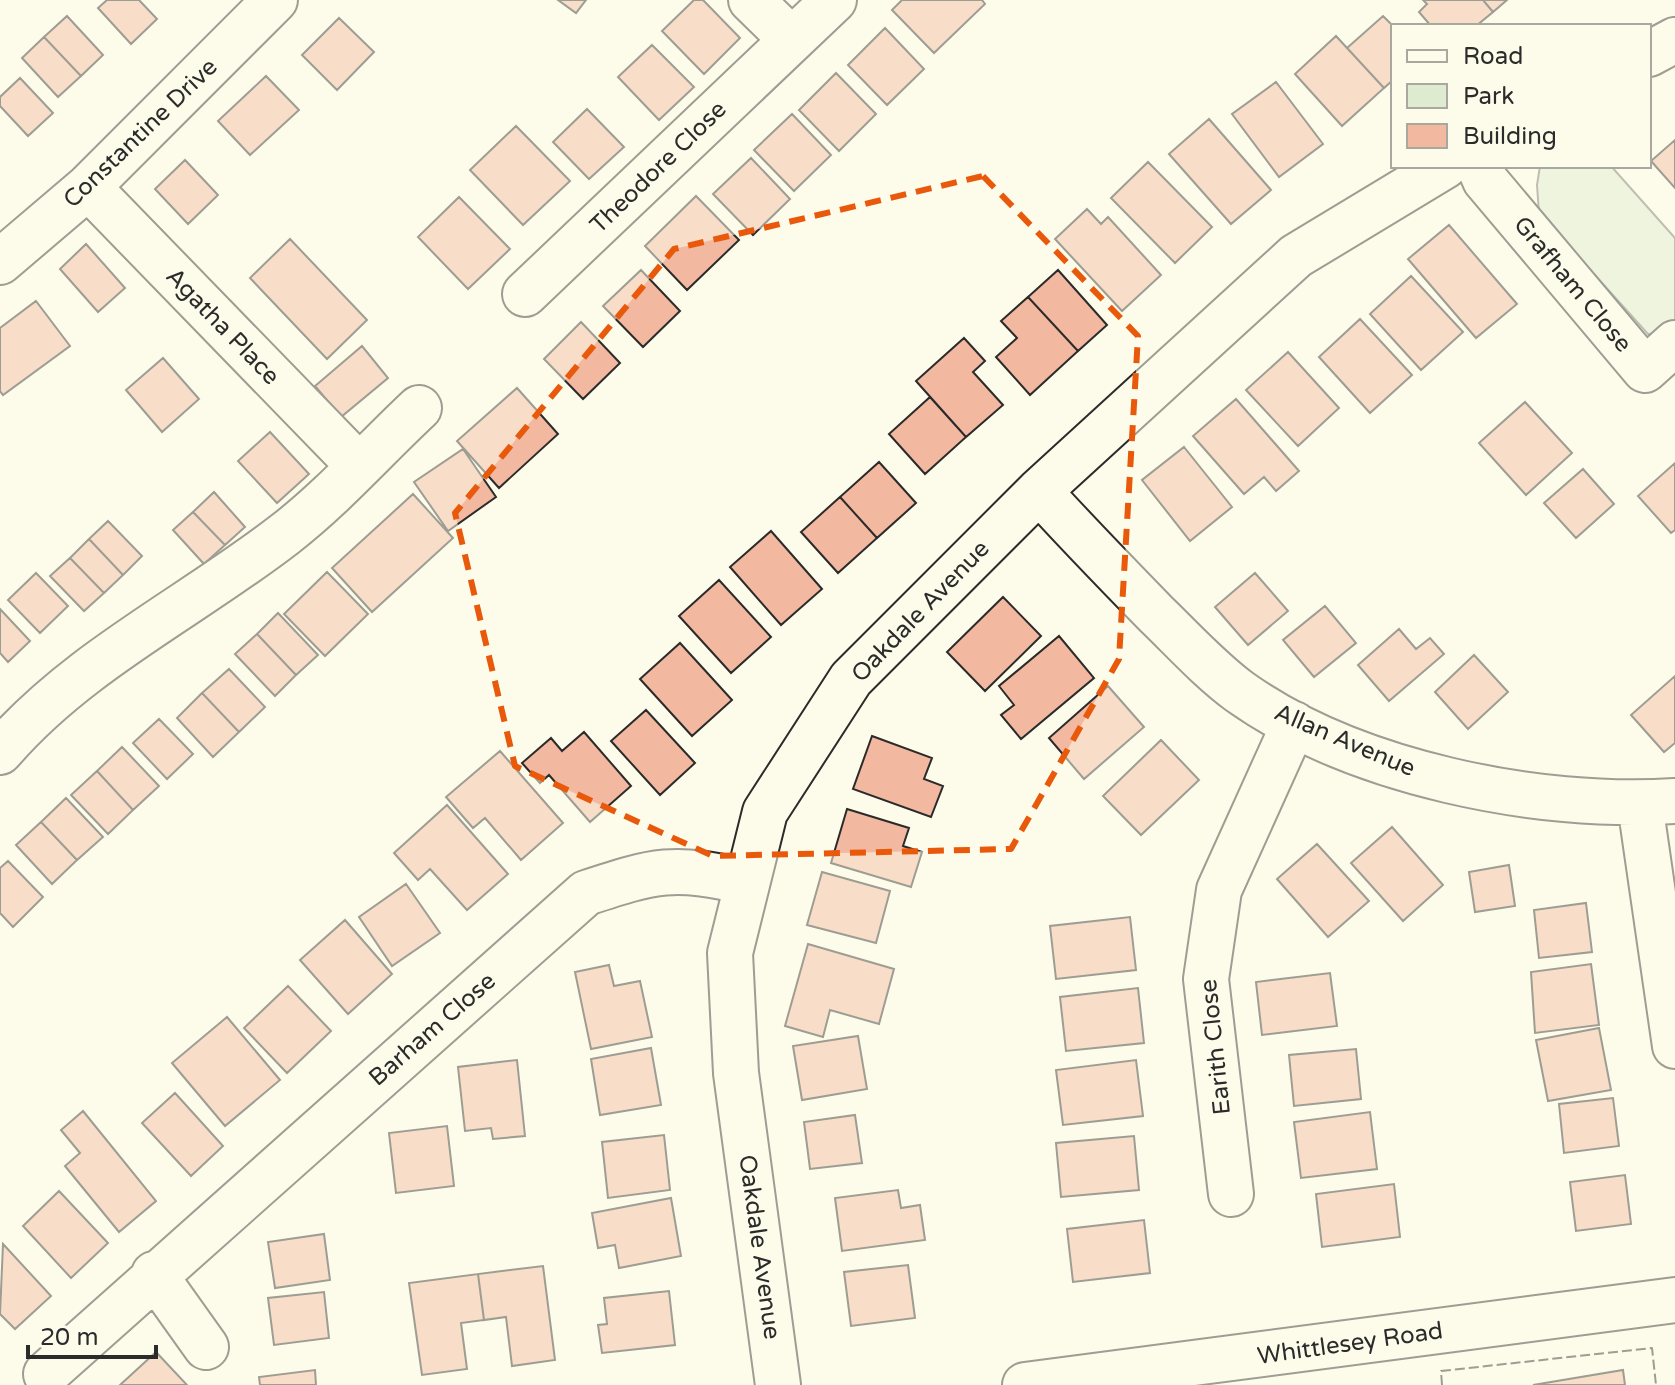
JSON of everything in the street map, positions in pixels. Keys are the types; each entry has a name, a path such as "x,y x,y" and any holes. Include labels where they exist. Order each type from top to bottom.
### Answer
{"street":[{"name":"Constantine Drive","path":"0,262 88,187 275,0"},
{"path":"751,0 792,40"},
{"name":"Theodore Close","path":"525,294 834,0"},
{"path":"1651,53 1675,40"},
{"name":"Oakdale Avenue","path":"778,1385 736,1073 730,953 765,812 851,679 1039,491 1296,256 1442,168"},
{"name":"Grafham Close","path":"1480,168 1485,180 1645,370 1675,343"},
{"name":"Agatha Place","path":"88,187 358,465"},
{"path":"0,752 29,719 88,671 287,533 419,408"},
{"name":"Allan Avenue","path":"1039,491 1191,649 1240,692 1294,724 1385,762 1473,787 1553,800 1658,802 1675,1046"},
{"name":"Earith Close","path":"1231,1193 1206,979 1219,890 1294,724"},
{"name":"Barham Close","path":"46,1374 154,1274 586,893 650,872 694,870 746,882"},
{"path":"154,1274 206,1347"},
{"name":"Whittlesey Road","path":"1025,1385 1675,1300"}],"highlighted area":[{"path":"983,176 1138,336 1119,659 1011,849 713,856 515,766 455,513 674,249"}],"green space":[{"path":"1540,168 1613,168 1675,238 1675,333 1648,334 1539,213 1537,185"}],"building":[{"path":"107,0 139,0 157,19 131,44 98,8"},
{"path":"558,0 586,0 576,13"},
{"path":"694,0 703,0 740,38 704,74 662,31"},
{"path":"902,0 982,0 985,4 934,53 892,10"},
{"path":"1423,0 1483,0 1493,12 1478,24 1429,24 1419,12 1427,4"},
{"path":"1483,0 1507,0 1493,12"},
{"path":"67,16 103,55 81,76 44,37"},
{"path":"1383,16 1391,24 1391,82 1384,88 1347,48"},
{"path":"339,18 374,52 337,90 302,55"},
{"path":"885,28 924,69 887,105 848,65"},
{"path":"1336,36 1384,88 1342,126 1295,74"},
{"path":"44,37 81,76 58,97 22,58"},
{"path":"652,45 694,87 659,120 618,77"},
{"path":"836,73 876,114 839,151 799,110"},
{"path":"266,76 299,110 250,155 218,121"},
{"path":"20,78 53,113 28,136 0,106 0,97"},
{"path":"1276,82 1323,144 1279,177 1232,114"},
{"path":"587,109 624,147 589,179 553,142"},
{"path":"792,114 831,155 794,191 754,150"},
{"path":"1209,119 1271,190 1231,224 1169,154"},
{"path":"516,126 570,181 523,225 470,170"},
{"path":"1675,140 1675,188 1651,161"},
{"path":"751,158 790,199 753,235 713,194"},
{"path":"185,160 218,195 188,224 155,189"},
{"path":"1148,162 1212,227 1175,263 1111,198"},
{"path":"696,196 739,240 687,290 645,246"},
{"path":"459,197 510,249 468,289 418,237"},
{"path":"1087,209 1101,224 1108,217 1161,275 1122,311 1055,239"},
{"path":"1449,225 1517,304 1476,338 1408,259"},
{"path":"290,239 367,320 327,359 250,278"},
{"path":"86,244 125,288 98,312 60,269"},
{"path":"641,270 680,311 643,347 603,306"},
{"path":"1058,270 1107,325 1078,351 1028,297"},
{"path":"1411,276 1463,332 1421,370 1370,314"},
{"path":"1028,297 1078,351 1030,395 996,357 1017,338 1001,321"},
{"path":"36,301 70,346 3,395 0,391 0,328"},
{"path":"1360,319 1412,375 1370,413 1319,357"},
{"path":"581,322 620,363 583,399 544,359"},
{"path":"964,338 985,361 973,372 1003,405 966,437 916,381"},
{"path":"362,346 388,378 341,417 315,386"},
{"path":"1288,352 1339,408 1298,446 1246,390"},
{"path":"163,358 199,399 162,432 126,390"},
{"path":"517,388 558,434 499,488 457,441"},
{"path":"930,397 966,437 925,474 889,434"},
{"path":"1236,399 1299,471 1276,491 1264,477 1244,494 1193,436"},
{"path":"1525,402 1572,453 1526,495 1479,443"},
{"path":"270,432 309,474 277,503 238,461"},
{"path":"1184,447 1232,507 1190,541 1142,480"},
{"path":"463,449 496,497 448,531 414,482"},
{"path":"879,462 916,503 877,538 840,497"},
{"path":"1675,463 1675,530 1671,533 1638,496"},
{"path":"1583,469 1614,504 1576,538 1544,503"},
{"path":"214,492 245,527 225,545 193,512"},
{"path":"413,494 453,538 372,612 332,568"},
{"path":"840,497 877,538 838,573 801,532"},
{"path":"193,512 225,545 204,564 173,530"},
{"path":"108,521 142,556 123,575 89,539"},
{"path":"771,531 822,589 781,625 730,567"},
{"path":"89,539 123,575 104,593 70,558"},
{"path":"70,558 104,593 84,611 50,576"},
{"path":"327,572 368,614 325,656 284,614"},
{"path":"36,573 68,606 40,633 8,600"},
{"path":"1255,573 1288,611 1248,645 1215,607"},
{"path":"719,580 771,637 731,673 679,616"},
{"path":"1003,597 1041,636 985,691 947,652"},
{"path":"1325,606 1356,643 1314,677 1283,640"},
{"path":"0,609 30,641 8,662 0,653"},
{"path":"278,613 318,655 296,675 257,634"},
{"path":"1399,629 1416,649 1430,638 1444,654 1389,701 1358,665"},
{"path":"257,634 296,675 275,696 235,654"},
{"path":"1059,636 1094,678 1021,739 1001,715 1014,705 999,686"},
{"path":"680,643 732,700 692,736 640,679"},
{"path":"1474,655 1508,692 1468,729 1435,692"},
{"path":"229,669 265,707 239,732 202,693"},
{"path":"1675,676 1675,743 1664,752 1631,715"},
{"path":"1108,686 1144,727 1084,779 1049,738"},
{"path":"202,693 239,732 213,757 177,718"},
{"path":"646,710 695,763 660,795 611,741"},
{"path":"159,719 193,754 167,779 133,743"},
{"path":"584,732 631,786 590,822 549,775 540,783 522,763 551,738 562,751"},
{"path":"872,736 932,758 924,779 943,786 931,817 853,789"},
{"path":"1161,740 1199,780 1141,835 1103,796"},
{"path":"122,747 159,786 133,810 97,771"},
{"path":"500,751 563,823 521,860 485,818 473,828 446,797"},
{"path":"97,771 133,810 108,834 71,795"},
{"path":"66,798 103,837 77,860 41,822"},
{"path":"447,805 508,874 467,910 430,869 418,880 394,853"},
{"path":"847,809 909,828 903,846 922,852 911,887 831,863"},
{"path":"41,822 77,860 52,884 16,845"},
{"path":"1392,827 1443,885 1403,921 1351,863"},
{"path":"1317,844 1369,901 1328,937 1277,879"},
{"path":"8,861 43,897 13,927 0,913 0,868"},
{"path":"1509,865 1515,906 1475,912 1469,872"},
{"path":"822,872 890,891 876,943 807,925"},
{"path":"406,884 440,933 392,966 359,917"},
{"path":"1586,903 1592,952 1539,958 1534,910"},
{"path":"1130,917 1136,970 1056,979 1050,926"},
{"path":"345,920 392,974 348,1014 300,960"},
{"path":"808,944 894,969 879,1024 830,1010 823,1037 785,1026"},
{"path":"1591,964 1599,1025 1535,1033 1531,972"},
{"path":"609,965 614,986 640,981 652,1037 591,1049 575,972"},
{"path":"1330,973 1337,1026 1262,1035 1256,982"},
{"path":"288,986 331,1031 287,1073 244,1028"},
{"path":"1138,988 1144,1043 1066,1051 1060,997"},
{"path":"227,1017 280,1080 225,1126 172,1063"},
{"path":"1599,1028 1611,1090 1548,1101 1536,1040"},
{"path":"858,1036 867,1089 802,1100 793,1046"},
{"path":"651,1048 661,1105 600,1115 591,1059"},
{"path":"1356,1049 1361,1099 1294,1106 1289,1055"},
{"path":"517,1060 525,1136 493,1139 491,1128 465,1131 458,1067"},
{"path":"1136,1060 1143,1116 1063,1125 1056,1070"},
{"path":"175,1093 223,1146 191,1176 142,1123"},
{"path":"1613,1098 1619,1146 1564,1153 1559,1104"},
{"path":"83,1111 156,1201 119,1232 65,1166 80,1153 61,1130"},
{"path":"1370,1112 1377,1169 1301,1178 1294,1122"},
{"path":"855,1115 862,1163 810,1169 804,1122"},
{"path":"447,1126 454,1186 396,1193 389,1133"},
{"path":"664,1135 670,1190 608,1198 602,1142"},
{"path":"1134,1136 1139,1190 1061,1197 1056,1143"},
{"path":"1625,1175 1631,1224 1576,1231 1570,1182"},
{"path":"1394,1184 1400,1237 1322,1247 1316,1194"},
{"path":"898,1190 901,1208 920,1205 925,1240 842,1251 835,1198"},
{"path":"59,1191 108,1243 71,1278 23,1226"},
{"path":"671,1198 681,1256 619,1268 615,1245 598,1248 592,1213"},
{"path":"1144,1220 1150,1273 1073,1282 1067,1229"},
{"path":"324,1234 330,1280 275,1288 268,1242"},
{"path":"3,1244 51,1296 15,1329 0,1314"},
{"path":"908,1265 915,1318 851,1326 844,1272"},
{"path":"543,1266 555,1360 512,1366 506,1317 484,1320 478,1274"},
{"path":"478,1274 484,1320 461,1323 467,1369 422,1375 409,1283"},
{"path":"669,1291 675,1345 602,1353 598,1325 607,1324 604,1298"},
{"path":"324,1292 329,1338 274,1345 268,1298"},
{"path":"156,1352 187,1385 120,1385"},
{"path":"315,1370 316,1385 260,1385 259,1377"},
{"path":"1623,1370 1625,1385 1533,1385"}],"fence":[{"path":"1442,1385 1441,1371 1652,1348 1656,1385"}]}
